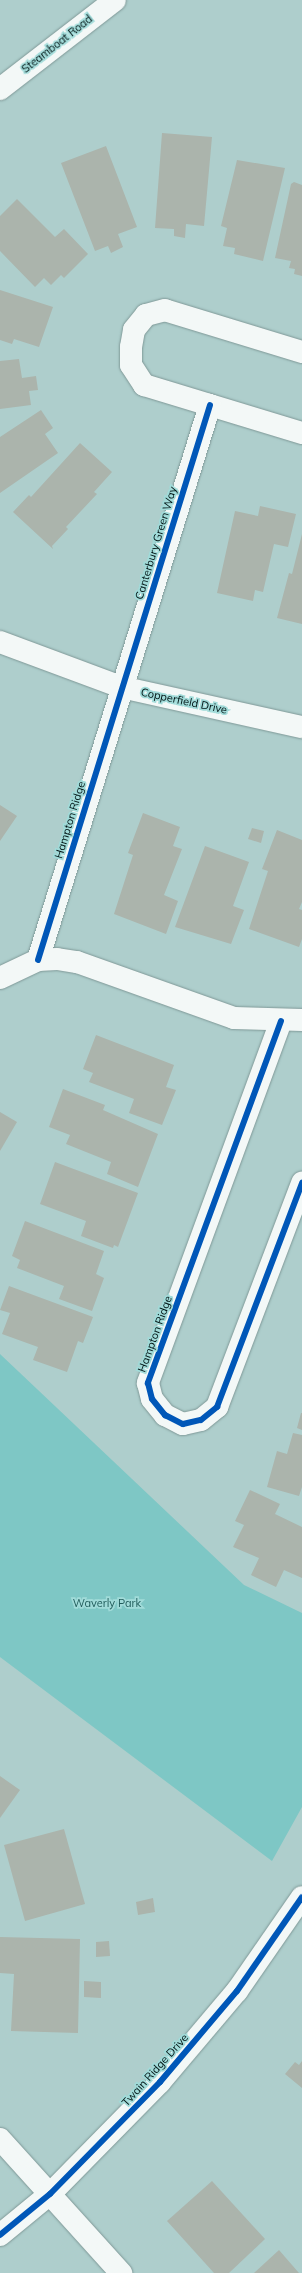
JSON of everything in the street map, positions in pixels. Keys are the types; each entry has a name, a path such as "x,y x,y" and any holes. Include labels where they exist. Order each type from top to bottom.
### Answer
{"street":[{"name":"Steamboat Road","path":"0,89 115,0"},
{"path":"302,352 166,310 146,315 134,330 131,347 131,365 144,385 302,433"},
{"name":"Canterbury Green Way","path":"121,687 210,405"},
{"name":"Copperfield Drive","path":"0,642 121,687 302,727"},
{"name":"Hampton Ridge","path":"38,960 121,687"},
{"name":"Hampton Ridge","path":"0,978 38,960 57,959 77,962 234,1018 292,1021 148,1383 152,1399 165,1415 184,1424 202,1420 218,1407 302,1183"},
{"name":"Twain Ridge Drive","path":"0,2235 50,2194 160,2082 238,1991 302,1897"},
{"path":"0,2139 121,2273"}],"green space":[{"name":"Waverly Park","path":"0,1354 244,1585 302,1613 302,1807 272,1861 0,1657"}],"building":[{"path":"162,133 212,137 204,226 186,224 185,238 174,236 174,229 155,228"},
{"path":"106,146 137,227 118,234 123,247 111,253 108,246 95,251 61,163"},
{"path":"237,160 285,168 263,261 234,254 235,248 223,246 227,228 221,226"},
{"path":"294,182 302,185 302,276 294,274 295,269 289,268 291,261 275,258 291,184"},
{"path":"17,199 55,237 64,229 88,254 64,278 61,275 51,285 44,278 35,287 0,251 0,216"},
{"path":"0,290 53,307 39,347 14,339 12,344 0,340"},
{"path":"19,359 22,378 36,376 38,390 29,391 31,405 0,409 0,361"},
{"path":"41,410 53,428 45,434 58,453 0,493 0,437"},
{"path":"80,443 112,472 94,492 97,494 66,527 68,529 52,546 53,549 13,512 29,495 31,497"},
{"path":"260,506 296,514 288,547 274,544 263,592 255,590 253,601 217,593 235,511 258,516"},
{"path":"302,534 302,624 277,618 289,573 292,574"},
{"path":"0,805 17,816 0,841"},
{"path":"143,813 180,827 173,846 182,849 164,895 178,901 166,934 114,914 133,855 128,853"},
{"path":"252,828 264,831 261,843 248,839"},
{"path":"277,830 302,840 302,902 299,909 302,910 302,939 299,947 249,929 268,871 262,869"},
{"path":"205,846 249,862 233,906 244,910 231,944 175,927"},
{"path":"96,1035 174,1065 166,1087 176,1090 162,1125 129,1113 134,1099 89,1082 93,1073 83,1069"},
{"path":"63,1089 105,1105 103,1110 158,1134 138,1187 107,1174 111,1162 66,1144 70,1135 49,1127"},
{"path":"0,1112 17,1122 0,1151"},
{"path":"55,1162 138,1193 118,1247 114,1245 113,1248 81,1236 86,1221 40,1204"},
{"path":"25,1221 104,1251 96,1274 104,1278 92,1311 59,1299 64,1286 17,1268 20,1260 12,1256"},
{"path":"9,1286 93,1317 83,1343 78,1341 67,1372 33,1360 38,1347 2,1334 10,1313 0,1310"},
{"path":"302,1413 302,1430 297,1428"},
{"path":"293,1433 302,1435 302,1487 299,1496 267,1487 277,1451 287,1454"},
{"path":"250,1490 280,1504 275,1514 302,1527 302,1578 284,1570 276,1587 251,1575 259,1558 233,1547 244,1525 235,1521"},
{"path":"0,1776 20,1790 0,1818"},
{"path":"64,1829 85,1904 25,1921 4,1845"},
{"path":"153,1898 155,1912 138,1915 136,1902"},
{"path":"0,1937 80,1939 78,2033 11,2031 14,1974 0,1973"},
{"path":"109,1941 110,1956 96,1957 96,1942"},
{"path":"84,1981 101,1982 101,1998 84,1997"},
{"path":"302,2061 302,2088 285,2074 295,2062 299,2065"},
{"path":"212,2181 265,2239 229,2273 214,2273 167,2221"},
{"path":"279,2250 299,2273 254,2273"}],"cycle path":[{"path":"38,960 210,405"},
{"path":"281,1021 148,1383 152,1399 165,1415 183,1424 201,1420 217,1407 302,1183"},
{"path":"0,2235 50,2194 160,2082 237,1991 302,1897"}]}
